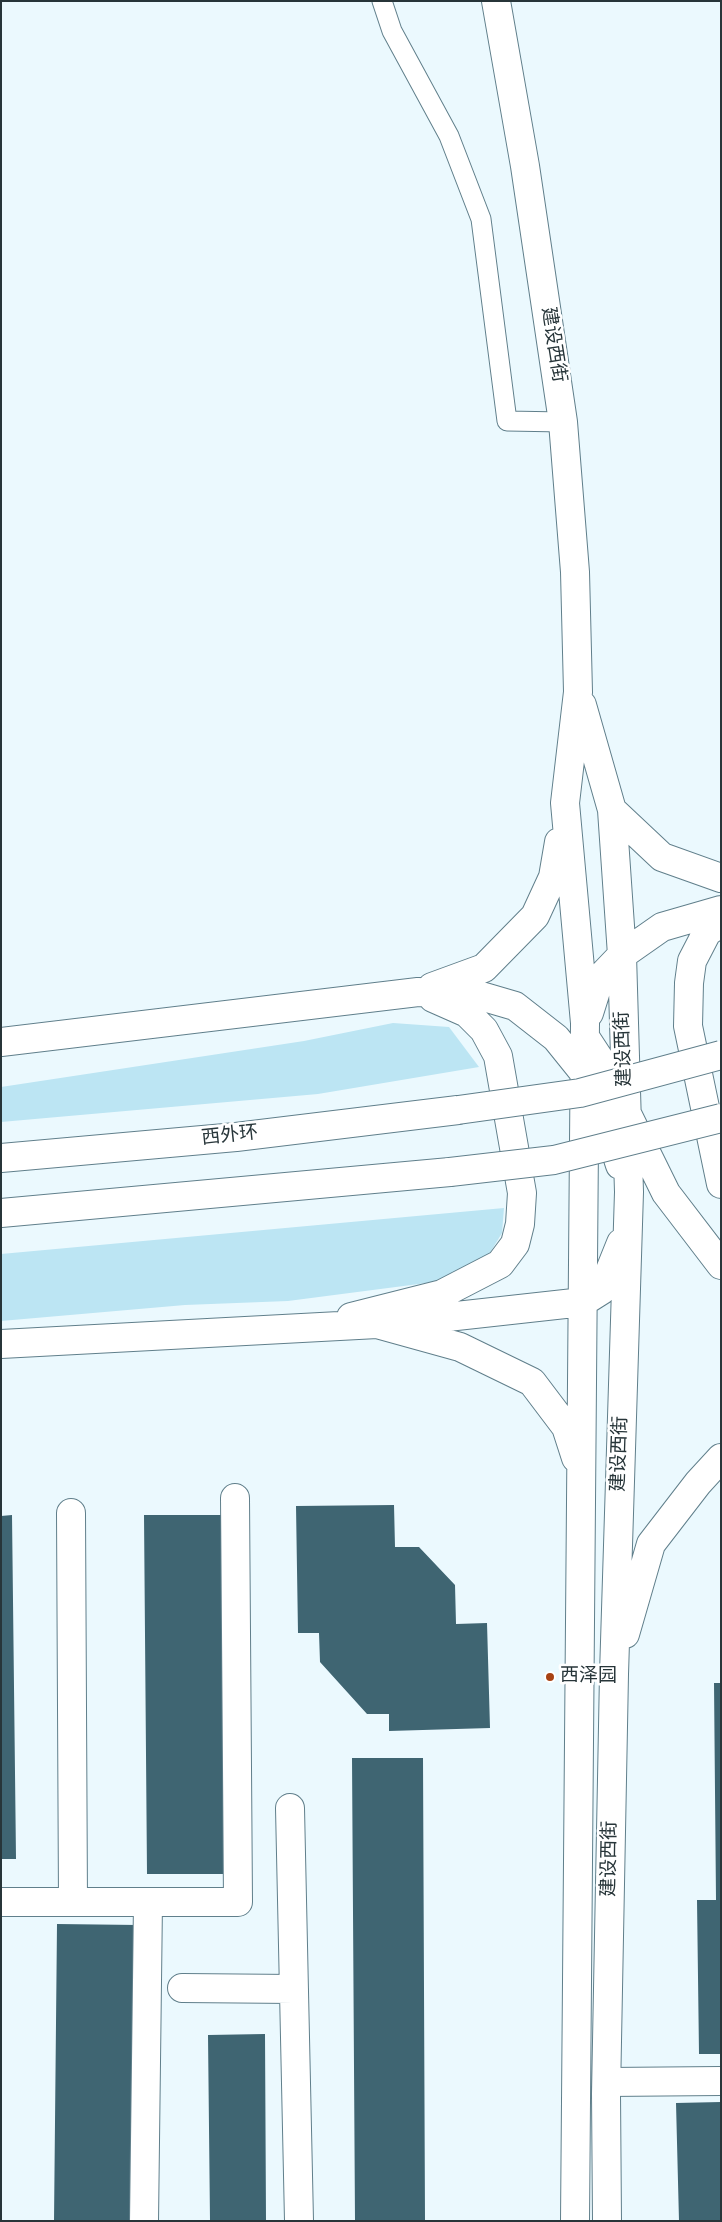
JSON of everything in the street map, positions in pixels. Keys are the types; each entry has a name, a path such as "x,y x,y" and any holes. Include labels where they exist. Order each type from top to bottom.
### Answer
{"main road":[{"name":"建设西街","path":"496,1 525,166 563,422 575,572 578,692 566,803 585,1030 582,1302 583,1476 575,2221"},
{"name":"建设西街","path":"578,692 612,810 622,955 628,1115 629,1223 614,1674 607,2082 607,2221"},
{"path":"418,992 484,968 534,916 553,878 566,803"},
{"path":"612,810 662,857 721,878"},
{"path":"721,910 662,927 622,955 600,978 585,1030 666,1193 721,1265"},
{"path":"721,923 707,932 692,961 688,983 688,1026 721,1184"},
{"path":"311,1328 442,1294 500,1264 515,1244 520,1224 522,1193 498,1056 484,1030 467,1013 418,992"},
{"path":"1,1042 418,992 474,994 516,1006 556,1038 585,1074 606,1122 629,1192"},
{"name":"西外环","path":"1,1158 236,1137 580,1093 721,1055"},
{"path":"1,1213 450,1172 554,1160 643,1140 721,1118"},
{"path":"1,1344 376,1324 582,1302 602,1290 629,1223"},
{"path":"376,1324 460,1347 532,1382 566,1427 583,1476"},
{"path":"614,1674 651,1544 698,1483 721,1458"},
{"path":"1,1902 238,1902 235,1498"},
{"path":"71,1513 73,1902"},
{"path":"290,1808 300,2221"},
{"path":"144,2221 148,1902"},
{"path":"182,1988 294,1989"},
{"path":"607,2082 721,2080"}],"lane":[{"path":"382,1 392,31 449,136 481,219 507,421 563,422"}],"shaded area":[{"path":"393,1023 449,1027 479,1067 318,1094 1,1122 1,1087 304,1041"},
{"path":"504,1208 502,1233 485,1261 442,1281 288,1301 185,1305 1,1321 1,1254"}],"building":[{"path":"394,1505 395,1547 419,1547 455,1585 456,1624 487,1623 490,1728 389,1731 389,1714 367,1714 320,1662 319,1633 298,1633 296,1506"},
{"path":"12,1515 16,1859 1,1859 1,1516"},
{"path":"144,1515 228,1515 231,1874 147,1874"},
{"path":"714,1683 721,1683 721,2054 699,2054 697,1900 716,1900"},
{"path":"352,1758 423,1758 425,2221 355,2221"},
{"path":"57,1924 138,1925 134,2221 54,2221"},
{"path":"265,2034 266,2221 210,2221 208,2035"},
{"path":"721,2102 721,2221 679,2221 676,2103"}],"place":[{"name":"西泽园","path":"550,1677"}]}
